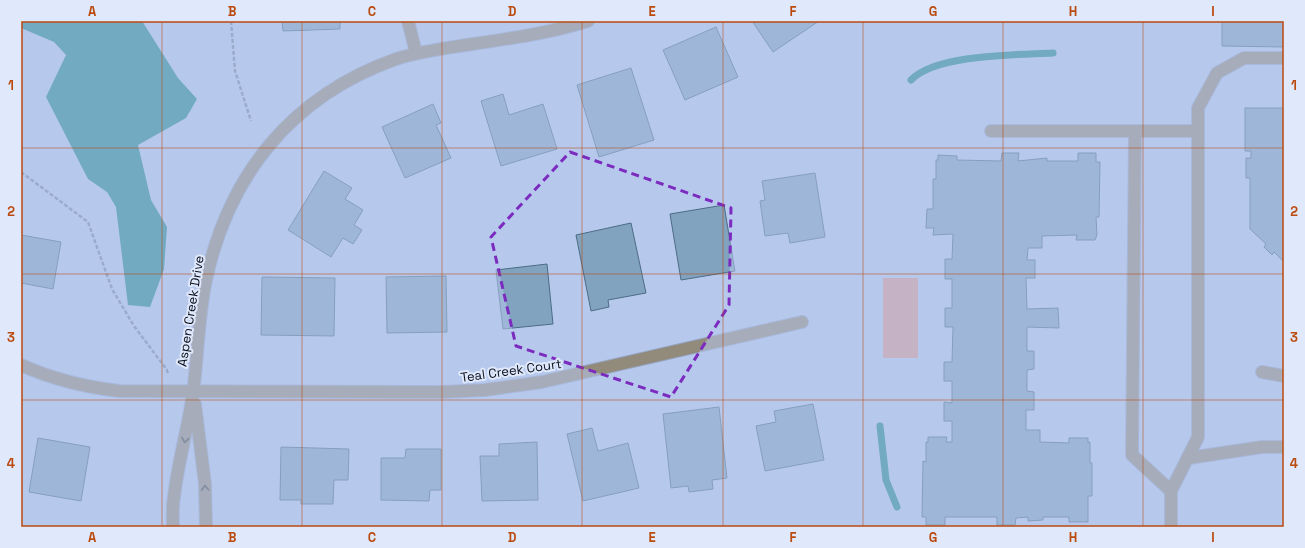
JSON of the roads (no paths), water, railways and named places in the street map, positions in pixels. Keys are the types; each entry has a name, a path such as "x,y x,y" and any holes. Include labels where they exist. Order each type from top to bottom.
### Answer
{"street":[{"path":"408,21 416,54"},
{"name":"Aspen Creek Drive","path":"173,527 173,498 193,391 203,301 216,242 233,199 250,170 262,154 288,125 326,94 362,73 416,54 557,31 588,21"},
{"path":"1171,527 1171,491 1189,458 1198,437 1198,108 1217,73 1244,58 1284,58"},
{"path":"991,130 1198,131"},
{"path":"1135,131 1132,455 1171,491"},
{"name":"Teal Creek Court","path":"21,366 50,377 98,388 168,391 441,392 485,390 542,382 802,322"},
{"path":"1262,372 1284,376"},
{"name":"Aspen Creek Drive","path":"193,391 205,484 206,527"},
{"path":"1189,458 1262,448 1284,447"}],"waterway":[{"path":"911,80 923,71 939,65 957,61 998,56 1053,53"},
{"path":"880,426 886,480 897,507"}]}
